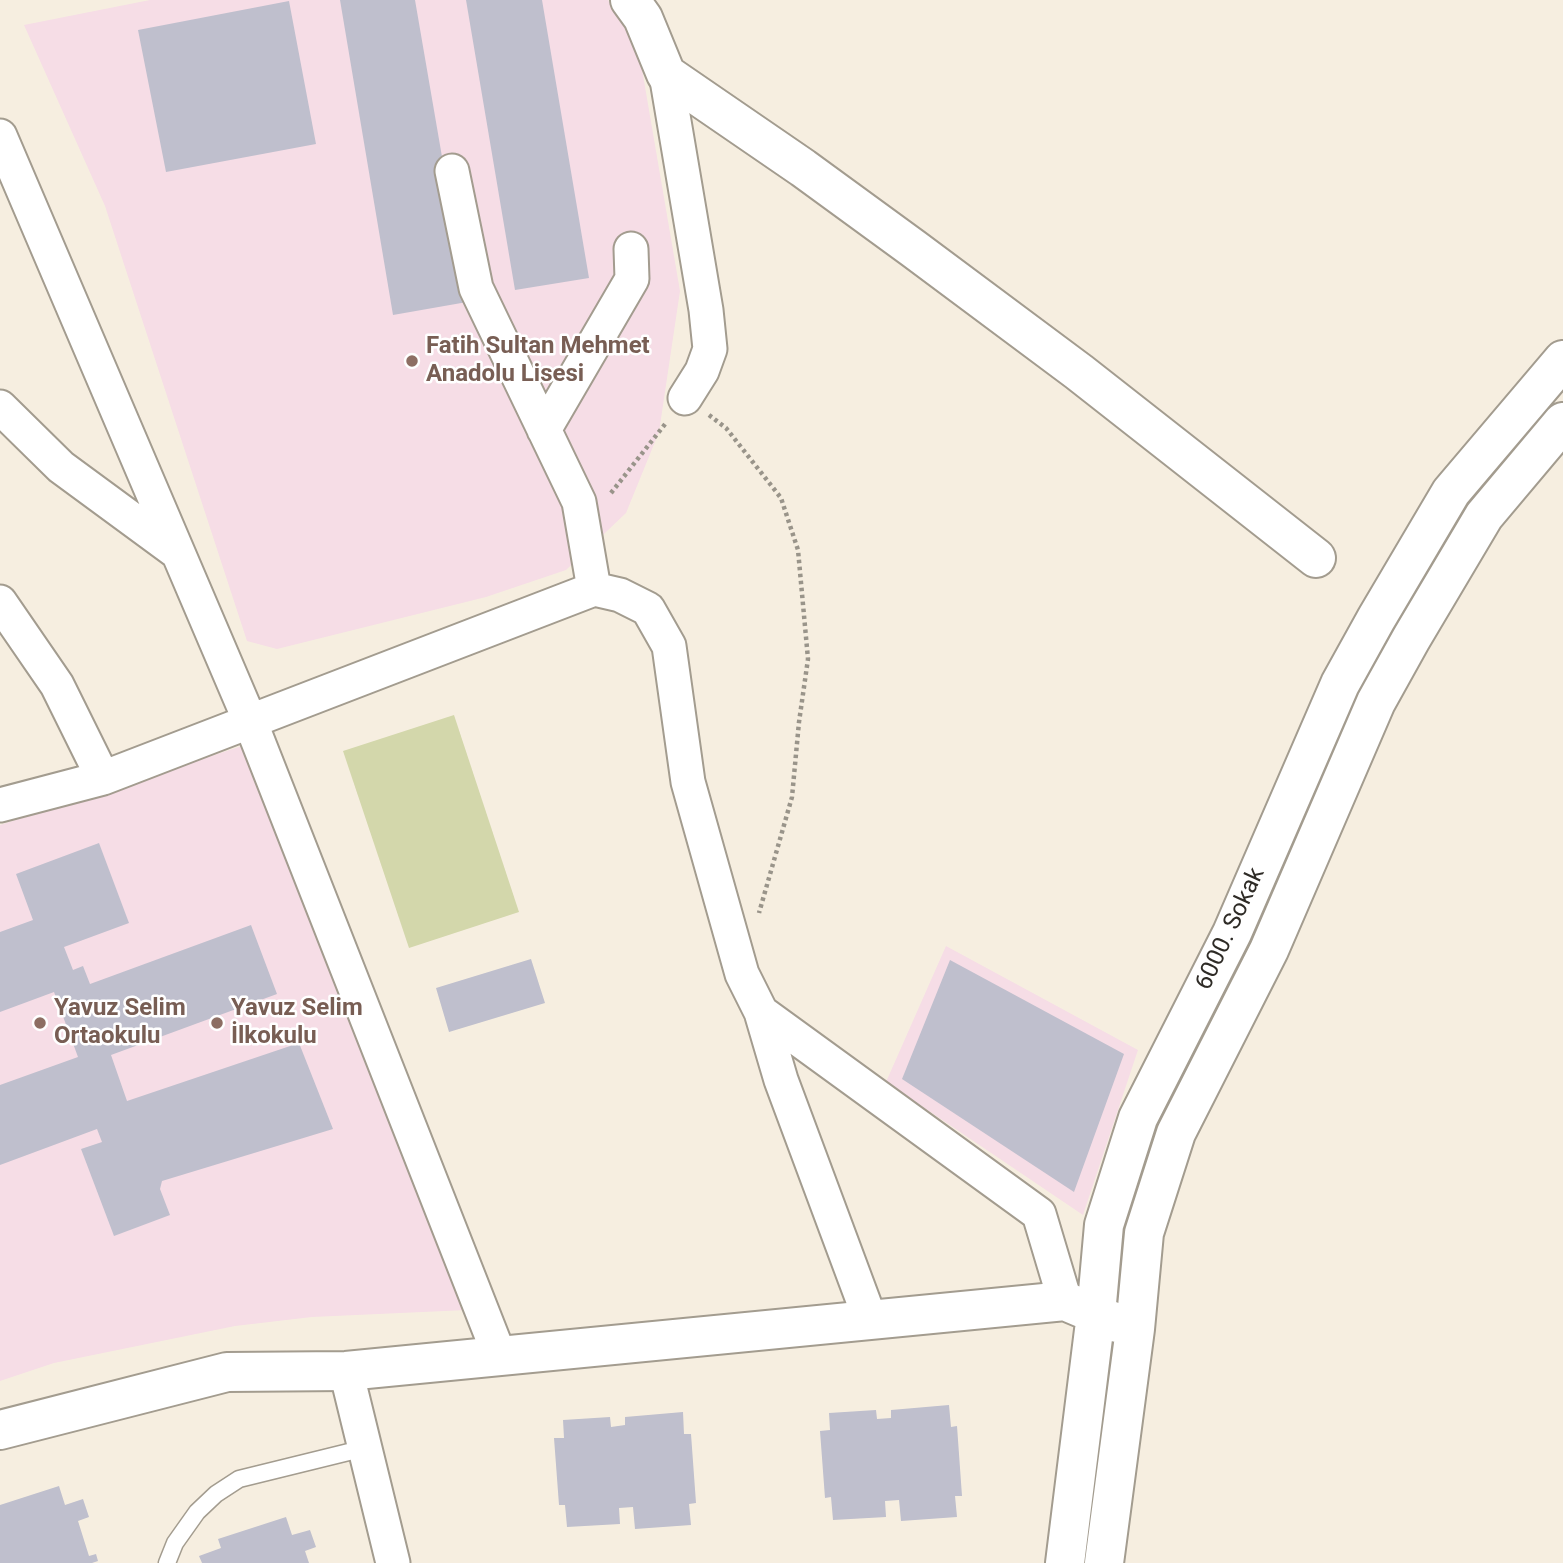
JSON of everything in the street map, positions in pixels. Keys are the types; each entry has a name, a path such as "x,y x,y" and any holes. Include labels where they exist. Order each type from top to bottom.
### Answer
{"street":[{"path":"631,0 643,18 666,74 706,310 710,349 702,371 685,398"},
{"path":"666,74 803,168 914,249 1079,372 1316,558"},
{"path":"0,136 250,721 500,1357"},
{"path":"452,171 476,288 579,502 594,589"},
{"path":"544,430 632,279 631,249"},
{"name":"6000. Sokak","path":"1065,1563 1081,1308 1138,1118 1233,933 1340,684 1376,619 1451,492 1563,360"},
{"path":"0,407 61,467 178,553"},
{"name":"6000. Sokak","path":"1104,1563 1135,1329 1144,1233 1176,1133 1269,950 1376,702 1410,639 1484,516 1563,422"},
{"path":"0,805 103,778 594,589 620,595 648,609 669,646 688,782 741,974 761,1012 781,1080 870,1319"},
{"path":"0,601 57,685 103,778"},
{"path":"761,1012 1039,1214 1081,1308"},
{"path":"0,1430 227,1372 346,1371 870,1319 1081,1308 1135,1329"},
{"path":"346,1371 393,1563"}],"lane":[{"path":"167,1563 197,1512 216,1494 239,1479 365,1448"}],"path":[{"path":"583,529 685,398 726,428 781,498 798,550 808,659 792,797 756,923"}],"shaded area":[{"name":"Fatih Sultan Mehmet Anadolu Lisesi","path":"150,0 608,0 638,46 680,291 659,432 626,513 566,570 486,597 277,649 247,641 105,206 24,25"},
{"name":"Yavuz Selim İlkokulu","path":"245,745 467,1310 312,1317 235,1326 54,1363 0,1381 0,825"},
{"path":"946,946 1138,1050 1083,1215 886,1082"}],"green space":[{"path":"454,715 519,912 409,948 343,751"}],"building":[{"name":"Fatih Sultan Mehmet Anadolu Lisesi","path":"340,0 415,0 467,302 393,315"},
{"path":"466,0 542,0 589,278 515,290"},
{"path":"289,1 316,144 166,172 138,30"},
{"name":"Yavuz Selim Ortaokulu","path":"99,843 129,923 64,947 73,970 83,966 90,984 251,925 277,994 111,1055 127,1101 299,1043 333,1129 162,1181 160,1189 170,1215 114,1236 81,1149 102,1142 97,1129 0,1165 0,1085 78,1057 54,992 0,1012 0,932 33,920 16,874"},
{"path":"531,959 545,1003 449,1032 436,988"},
{"path":"950,960 1124,1054 1074,1192 902,1079"},
{"path":"949,1405 951,1427 957,1426 962,1496 955,1496 957,1517 901,1521 899,1500 885,1501 886,1517 833,1520 831,1497 825,1498 820,1431 830,1430 829,1413 876,1410 877,1419 891,1418 891,1410"},
{"path":"683,1412 684,1434 691,1434 696,1503 689,1504 691,1525 635,1529 633,1507 619,1508 620,1524 567,1527 565,1505 559,1505 554,1438 564,1438 563,1420 610,1417 611,1427 625,1425 625,1417"},
{"path":"59,1486 65,1505 83,1499 89,1517 78,1521 89,1556 96,1554 98,1561 0,1563 0,1505"},
{"path":"286,1517 292,1535 310,1530 316,1547 305,1551 309,1563 202,1563 199,1556 221,1548 218,1539"}],"place":[{"name":"Fatih Sultan Mehmet Anadolu Lisesi","path":"412,361"},
{"name":"Yavuz Selim Ortaokulu","path":"40,1023"},
{"name":"Yavuz Selim İlkokulu","path":"217,1023"}]}
